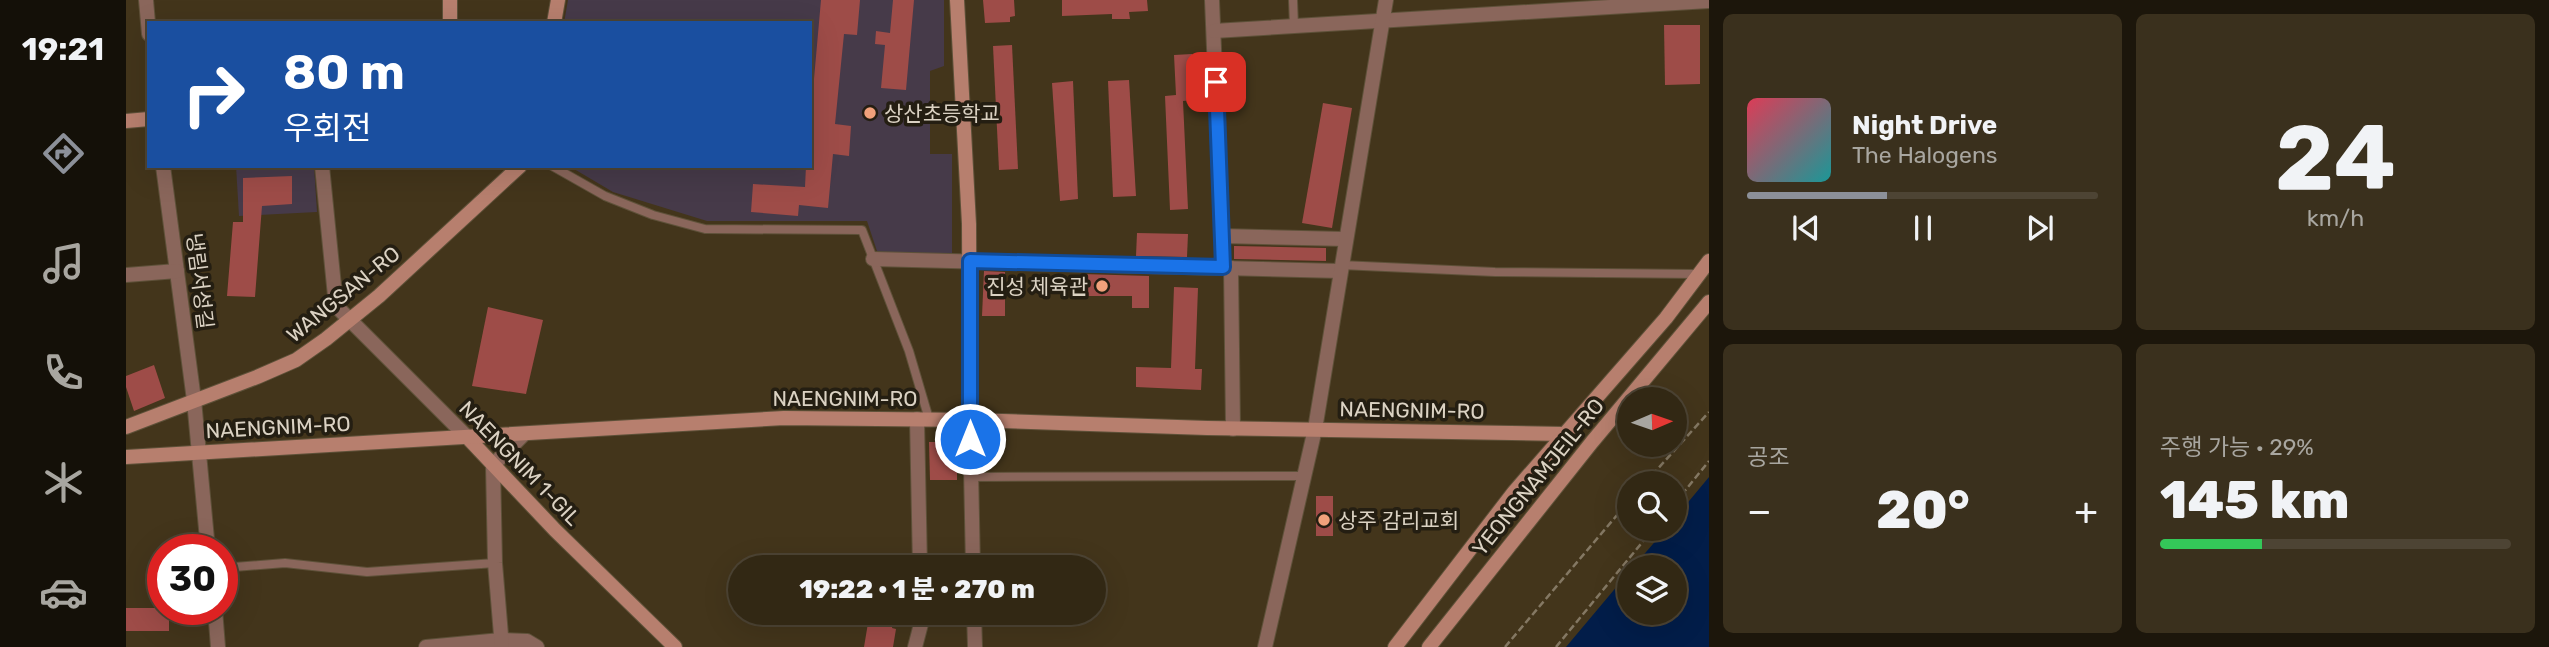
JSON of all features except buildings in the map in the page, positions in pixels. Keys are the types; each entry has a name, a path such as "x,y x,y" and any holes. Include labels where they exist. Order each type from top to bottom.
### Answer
{"street":[{"path":"146,0 148,21"},
{"path":"450,0 450,21"},
{"path":"554,21 558,0"},
{"path":"957,0 970,261 972,555"},
{"path":"1212,0 1233,429"},
{"path":"1265,647 1315,429 1386,0"},
{"path":"1214,31 1709,1"},
{"path":"126,121 147,119"},
{"name":"냉림서성길","path":"163,168 194,400 206,534"},
{"name":"NAENGNIM 1-GIL","path":"322,168 336,306 555,530 675,647"},
{"name":"WANGSAN-RO","path":"126,427 296,360 350,319 518,168"},
{"path":"1222,236 1345,239"},
{"path":"873,259 1340,268"},
{"path":"1395,647 1514,492 1666,317 1709,261"},
{"path":"126,275 177,271"},
{"name":"YEONGNAMJEIL-RO","path":"1429,647 1592,442 1709,302"},
{"name":"NAENGNIM-RO","path":"126,457 784,418 1565,434"},
{"path":"920,555 923,419"},
{"path":"501,644 495,563 493,465 524,434"},
{"path":"216,625 218,647"},
{"path":"915,647 921,625"},
{"path":"974,625 975,647"},
{"path":"426,647 527,641 537,647"}],"lane":[{"path":"1293,0 1294,26"},
{"path":"556,168 617,201 653,215 705,229 862,230 909,351 923,419"},
{"path":"1340,268 1699,275"},
{"path":"970,477 1303,476"},
{"path":"238,567 285,563 368,572 495,563"}],"path":[{"path":"1656,471 1709,412"},
{"path":"1687,488 1709,461"},
{"path":"1505,647 1617,515"},
{"path":"1556,647 1643,541"}],"shaded area":[{"name":"상산초등학교","path":"568,0 944,0 944,66 930,71 930,154 952,154 952,253 878,254 867,221 707,221 613,192 572,168 812,168 812,21 564,21"},
{"path":"236,168 314,168 317,212 239,216"}],"water":[{"path":"1709,477 1709,647 1566,647 1617,586 1617,625 1687,625 1687,555 1643,555 1656,541 1687,541 1687,504"}],"place":[{"name":"상산초등학교","path":"870,113"},
{"name":"진성 체육관","path":"1102,286"},
{"name":"상주 감리교회","path":"1324,520"}],"route":[{"path":"970,439 970,261 1223,267 1216,82"}]}
